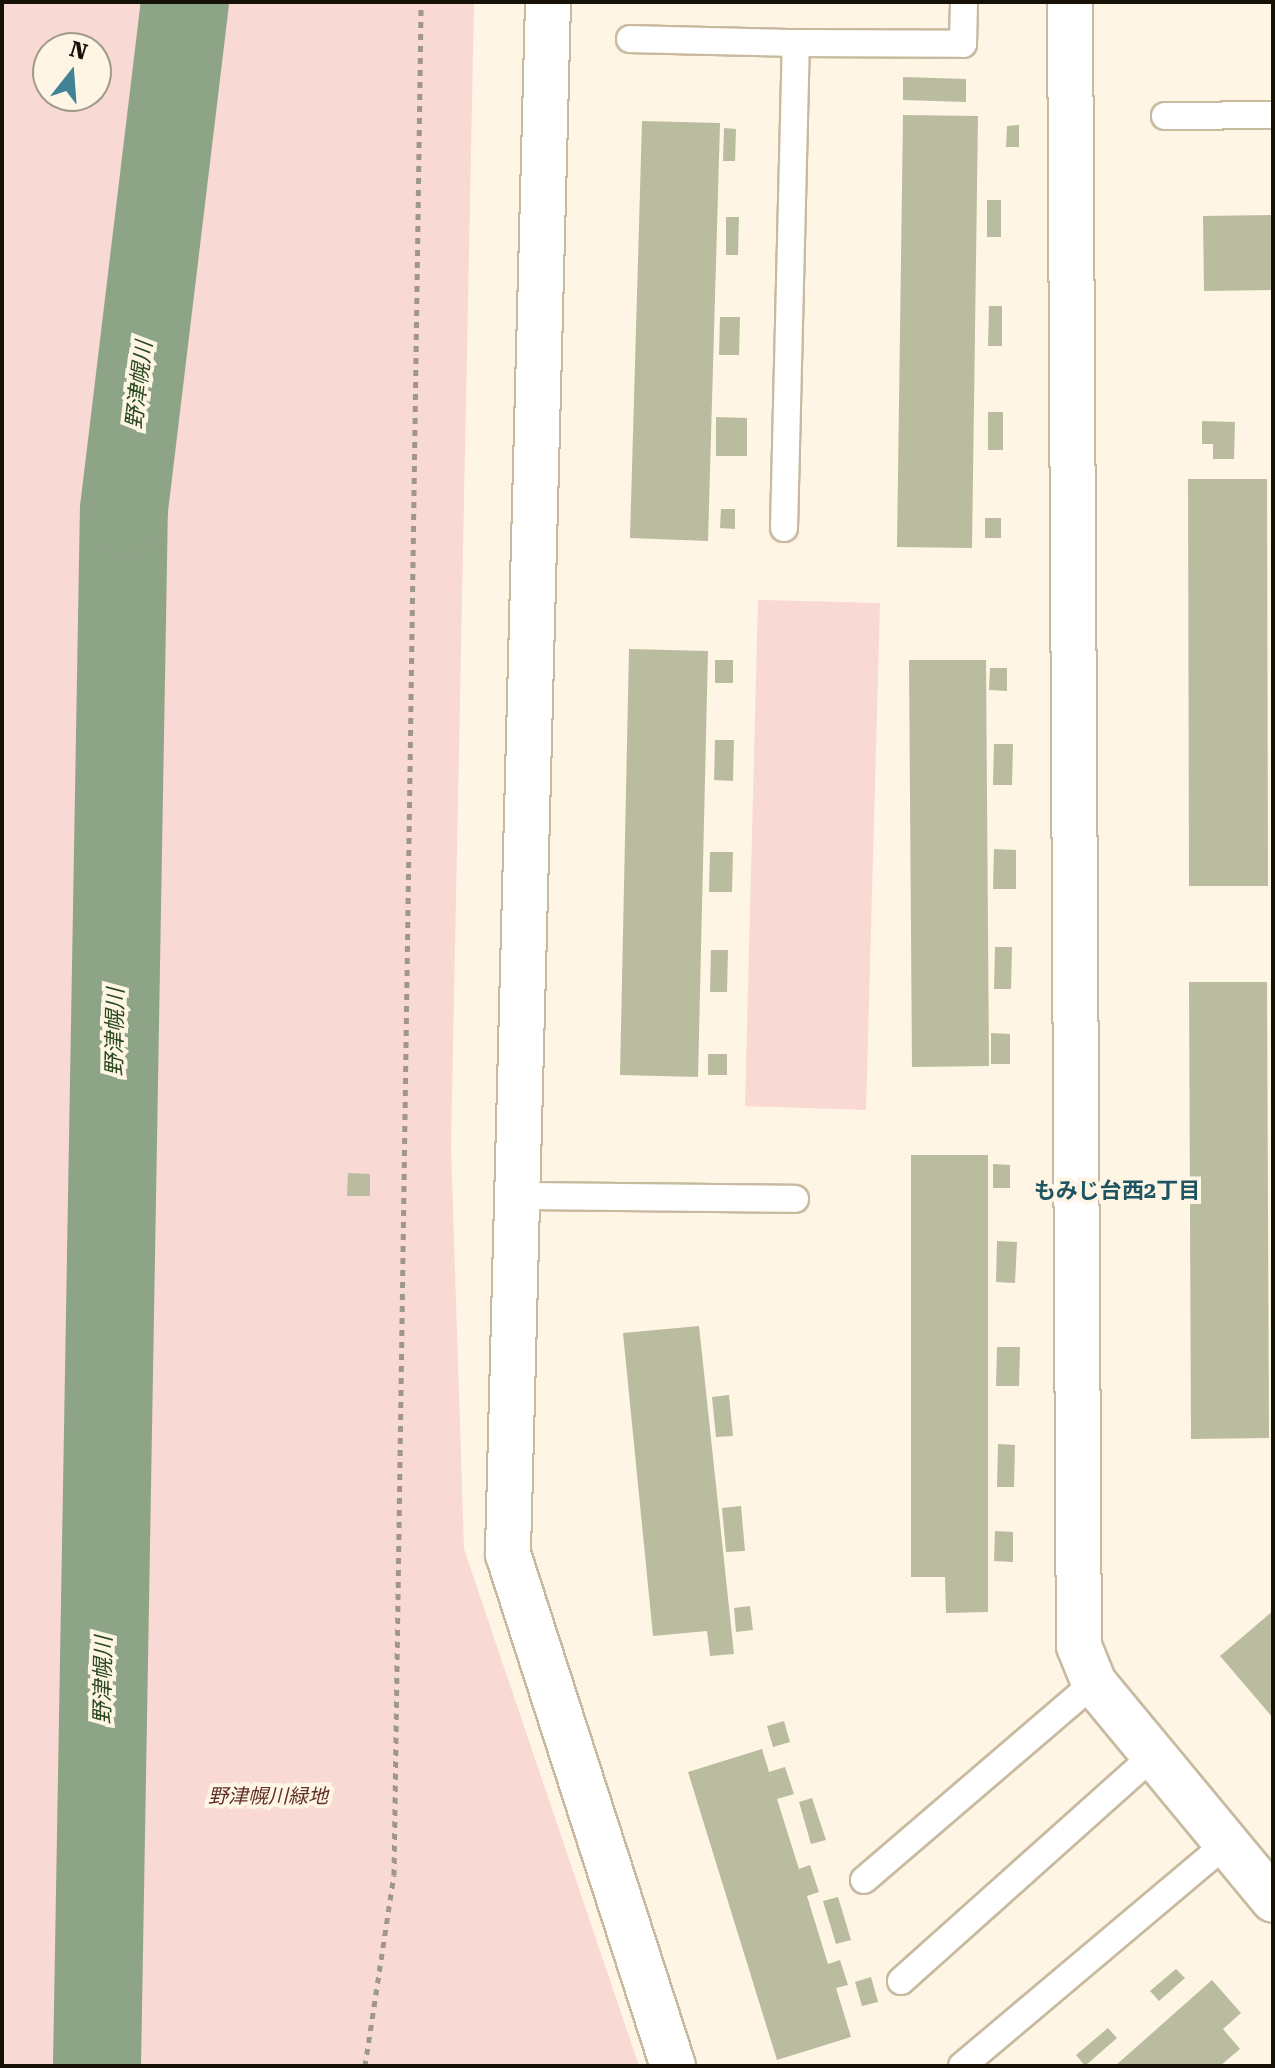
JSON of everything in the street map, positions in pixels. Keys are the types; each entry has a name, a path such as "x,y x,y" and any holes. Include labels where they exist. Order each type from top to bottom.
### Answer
{"street":[{"path":"548,2 508,1554 673,2066"},
{"path":"1070,2 1079,1646 1094,1683 1273,1899"}],"lane":[{"path":"630,39 963,44 964,2"},
{"path":"784,528 796,43"},
{"path":"1165,116 1273,115"},
{"path":"517,1196 795,1199"},
{"path":"864,1880 1094,1683"},
{"path":"901,1981 1154,1755"},
{"path":"962,2066 1227,1843"}],"path":[{"path":"365,2066 394,1875 421,2"}],"green space":[{"name":"野津幌川緑地","path":"2,2 474,2 451,1147 464,1549 639,2066 2,2066"},
{"path":"758,600 880,603 866,1110 745,1106"}],"building":[{"path":"903,77 966,79 966,102 903,100"},
{"path":"903,115 978,116 972,548 897,547"},
{"path":"642,121 720,123 708,541 630,538"},
{"path":"1019,125 1019,147 1006,147 1007,126"},
{"path":"724,128 736,129 735,161 723,161"},
{"path":"987,200 1001,200 1001,237 987,237"},
{"path":"1273,215 1273,290 1204,291 1203,216"},
{"path":"726,217 739,217 738,255 726,255"},
{"path":"989,306 1002,306 1002,346 988,346"},
{"path":"720,317 740,317 739,355 719,355"},
{"path":"988,412 1003,412 1003,450 988,450"},
{"path":"716,417 747,418 747,456 716,456"},
{"path":"1202,421 1235,422 1234,459 1213,459 1213,444 1202,444"},
{"path":"1188,479 1267,479 1268,886 1189,886"},
{"path":"721,509 735,509 735,529 720,528"},
{"path":"985,518 1001,518 1001,538 985,538"},
{"path":"629,649 708,651 698,1077 620,1075"},
{"path":"715,660 733,660 733,683 715,683"},
{"path":"909,660 986,660 989,1066 912,1067"},
{"path":"990,668 1007,668 1007,691 989,690"},
{"path":"715,740 734,740 733,781 714,780"},
{"path":"994,744 1013,744 1012,785 993,785"},
{"path":"994,849 1016,850 1016,889 993,889"},
{"path":"710,852 733,852 732,892 709,892"},
{"path":"995,947 1012,947 1011,989 994,989"},
{"path":"711,950 728,950 727,992 710,992"},
{"path":"1189,982 1267,982 1269,1438 1191,1439"},
{"path":"991,1033 1010,1034 1010,1064 991,1064"},
{"path":"708,1054 727,1054 727,1075 708,1075"},
{"path":"911,1155 988,1155 988,1612 946,1613 945,1577 911,1577"},
{"path":"993,1164 1010,1165 1010,1188 993,1188"},
{"path":"348,1173 370,1174 370,1196 347,1196"},
{"path":"997,1241 1017,1242 1015,1283 996,1282"},
{"path":"699,1326 734,1654 710,1656 707,1631 653,1636 623,1333"},
{"path":"997,1347 1020,1347 1019,1386 996,1386"},
{"path":"729,1395 733,1436 716,1437 712,1397"},
{"path":"998,1444 1015,1445 1014,1487 997,1487"},
{"path":"741,1506 745,1551 726,1552 722,1508"},
{"path":"995,1531 1013,1532 1013,1562 994,1561"},
{"path":"750,1606 753,1630 736,1632 734,1608"},
{"path":"1273,1611 1273,1718 1220,1656"},
{"path":"784,1721 790,1742 773,1747 767,1726"},
{"path":"762,1749 769,1772 785,1767 794,1794 777,1799 799,1869 810,1865 819,1892 807,1896 828,1964 840,1960 848,1985 836,1988 851,2037 777,2060 688,1772"},
{"path":"812,1798 826,1840 811,1844 799,1802"},
{"path":"838,1897 851,1940 836,1944 823,1901"},
{"path":"1176,1969 1185,1978 1159,2001 1150,1991"},
{"path":"871,1977 878,2002 862,2006 855,1982"},
{"path":"1212,1980 1241,2013 1223,2029 1240,2049 1220,2066 1115,2066"},
{"path":"1108,2028 1117,2038 1085,2066 1076,2055"}],"waterway":[{"name":"野津幌川","path":"97,2066 124,509 185,2"}],"district":[{"name":"もみじ台西2丁目","path":"1117,1191"}]}
